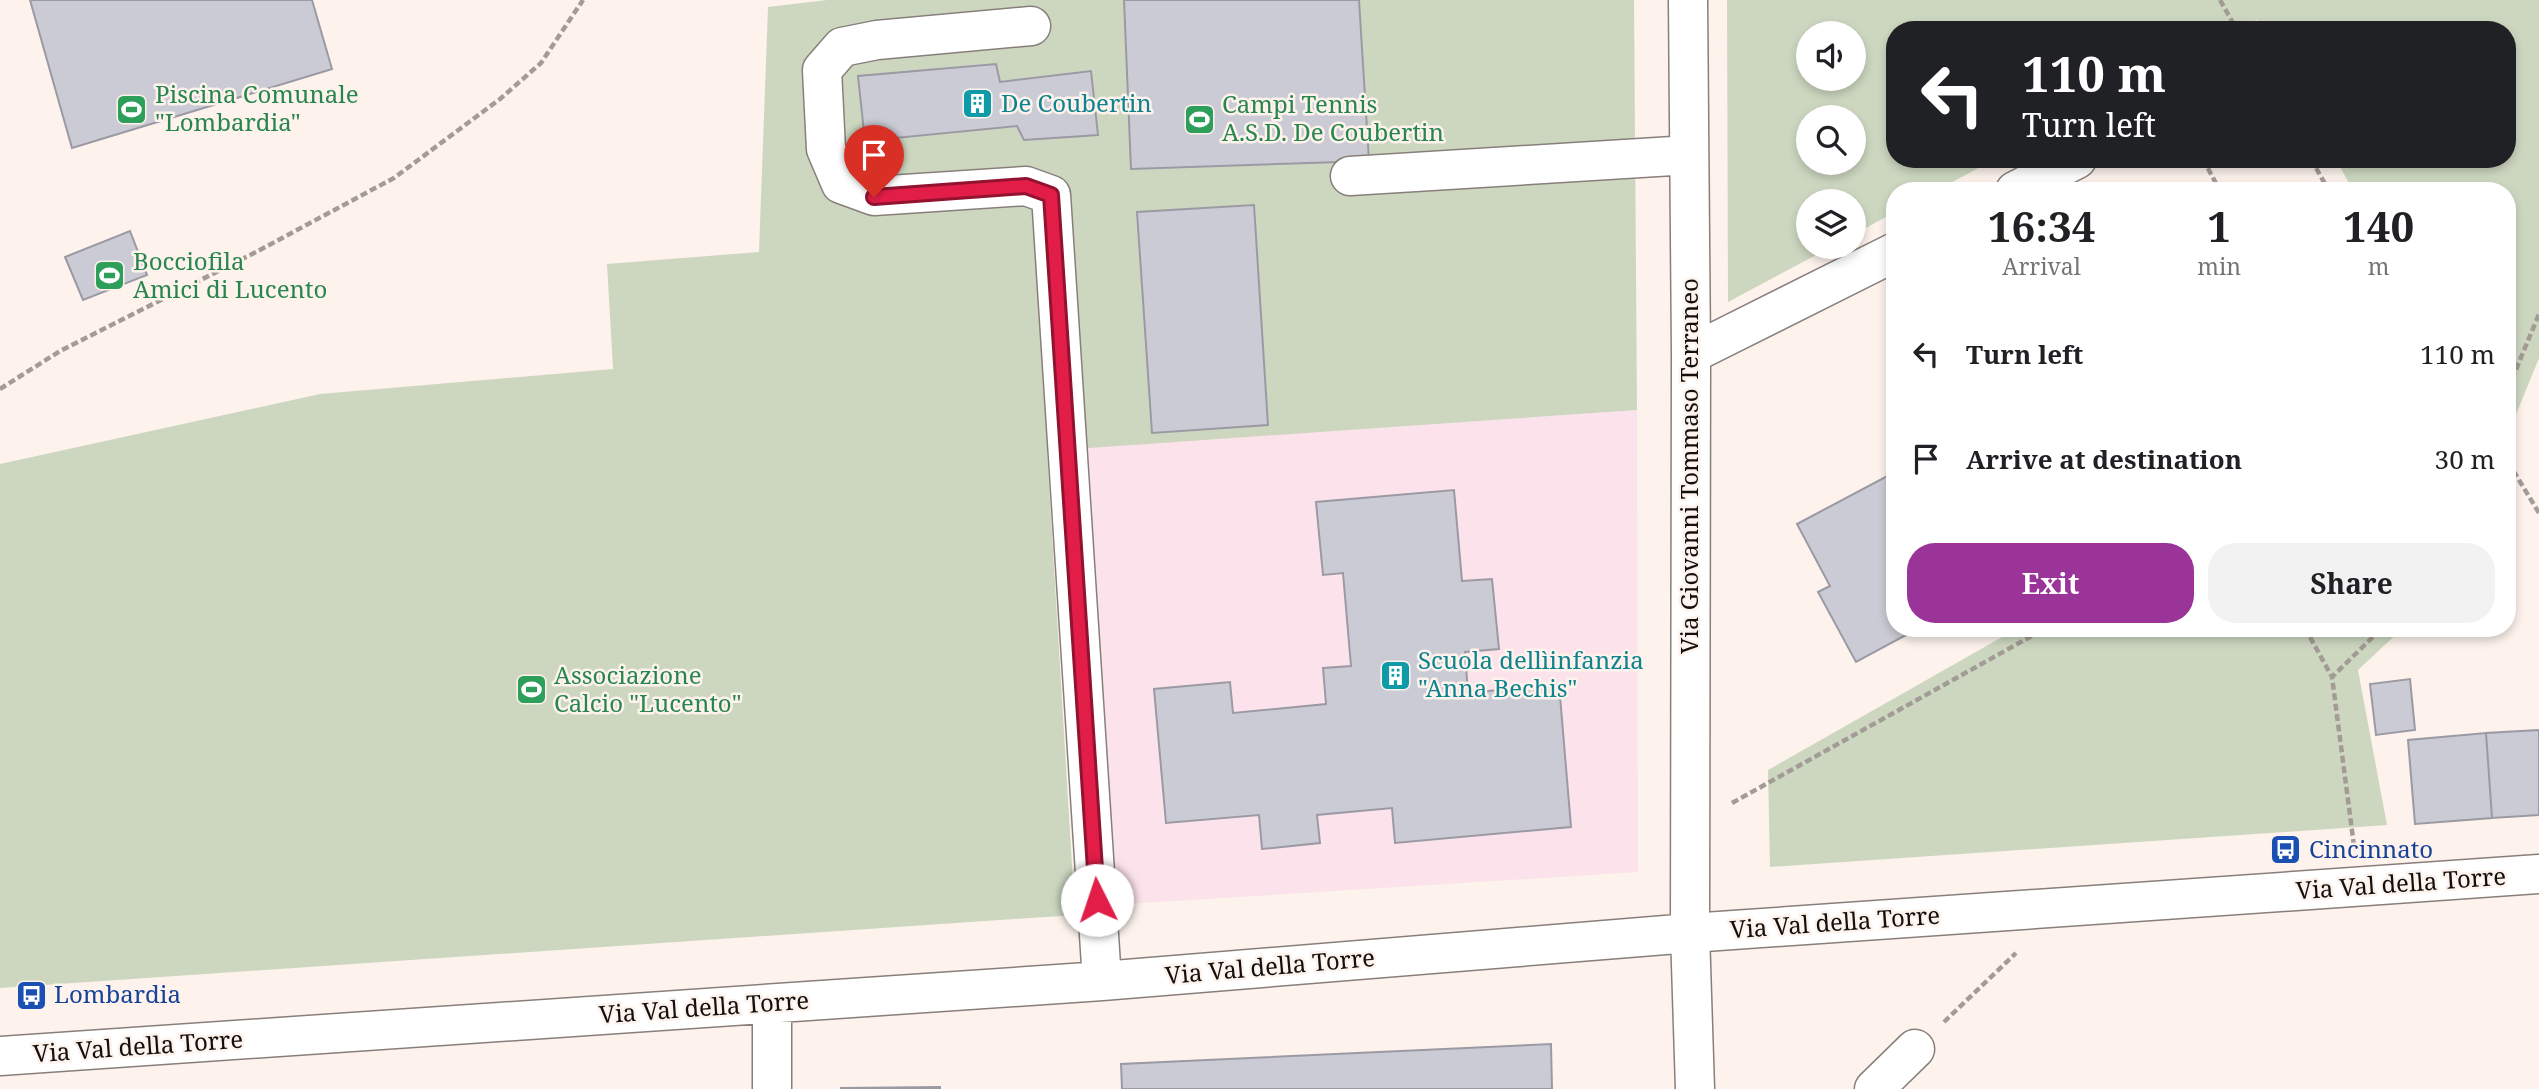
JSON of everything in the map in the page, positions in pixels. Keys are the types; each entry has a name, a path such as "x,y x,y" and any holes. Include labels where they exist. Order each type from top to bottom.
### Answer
{"street":[{"name":"Via Giovanni Tommaso Terraneo","path":"1688,0 1691,354 1690,933 1695,1089"},
{"path":"1031,26 877,40 842,47 822,70 826,149 841,184 874,197 1026,186 1051,195 1102,981"},
{"path":"1350,176 1689,155"},
{"path":"2032,182 2060,168"},
{"path":"1691,354 1886,256"},
{"name":"Via Val della Torre","path":"0,1056 1102,981 1690,933 2539,874"},
{"path":"772,1003 772,1089"},
{"path":"1874,1089 1915,1049"}],"path":[{"path":"0,388 60,351 256,252 394,178 500,99 541,63 583,0"},
{"path":"2220,0 2232,21"},
{"path":"2516,370 2539,314"},
{"path":"2516,472 2539,513"},
{"path":"1690,827 2030,637"},
{"path":"2310,637 2332,677 2360,887"},
{"path":"2332,677 2373,637"},
{"path":"1915,1049 2063,907"}],"shaded area":[{"path":"1637,410 1638,872 1110,905 1083,447"}],"green space":[{"name":"Associazione Calcio \"Lucento\"","path":"827,0 1634,0 1637,410 1047,451 1075,915 0,988 0,464 320,394 613,369 607,264 759,252 768,7"},
{"path":"1727,0 2539,0 2539,358 2516,414 2516,182 2348,182 2341,168 2516,168 2516,21 1886,21 1886,168 1978,168 1953,182 1886,182 1886,217 1866,228 1866,189 1796,189 1796,259 1809,259 1728,302"},
{"path":"2002,637 2393,637 2358,670 2387,825 1770,867 1768,770"}],"building":[{"name":"Piscina Comunale \"Lombardia\"","path":"30,0 312,0 332,69 72,148"},
{"path":"1124,0 1359,0 1369,161 1131,169"},
{"name":"De Coubertin","path":"996,64 1000,82 1091,71 1098,135 1024,140 1017,126 865,141 858,76"},
{"path":"1254,205 1268,425 1152,433 1137,212"},
{"path":"130,231 147,275 83,300 65,257"},
{"path":"1886,477 1886,637 1902,637 1856,662 1818,592 1830,586 1797,524"},
{"name":"Scuola dellìinfanzia \"Anna Bechis\"","path":"1454,490 1462,581 1492,579 1499,649 1465,652 1468,693 1559,684 1571,827 1395,843 1392,808 1317,815 1320,843 1262,849 1259,815 1166,823 1154,689 1230,682 1233,713 1326,704 1323,668 1351,666 1343,573 1323,575 1316,502"},
{"path":"2410,679 2415,730 2376,735 2370,684"},
{"path":"2539,730 2539,815 2492,818 2486,733"},
{"path":"2486,733 2492,818 2415,824 2408,740"},
{"path":"1551,1044 1552,1089 1122,1089 1121,1064"},
{"path":"841,1088 940,1089 841,1089"}],"place":[{"name":"De Coubertin","path":"978,104"},
{"name":"Piscina Comunale \"Lombardia\"","path":"132,109"},
{"name":"Campi Tennis A.S.D. De Coubertin","path":"1199,119"},
{"name":"Bocciofila Amici di Lucento","path":"110,276"},
{"name":"Scuola dellìinfanzia \"Anna Bechis\"","path":"1395,675"},
{"name":"Associazione Calcio \"Lucento\"","path":"531,690"},
{"name":"Cincinnato","path":"2286,850"},
{"name":"Lombardia","path":"31,995"}],"route":[{"path":"874,197 1026,186 1051,195 1097,900"}]}
